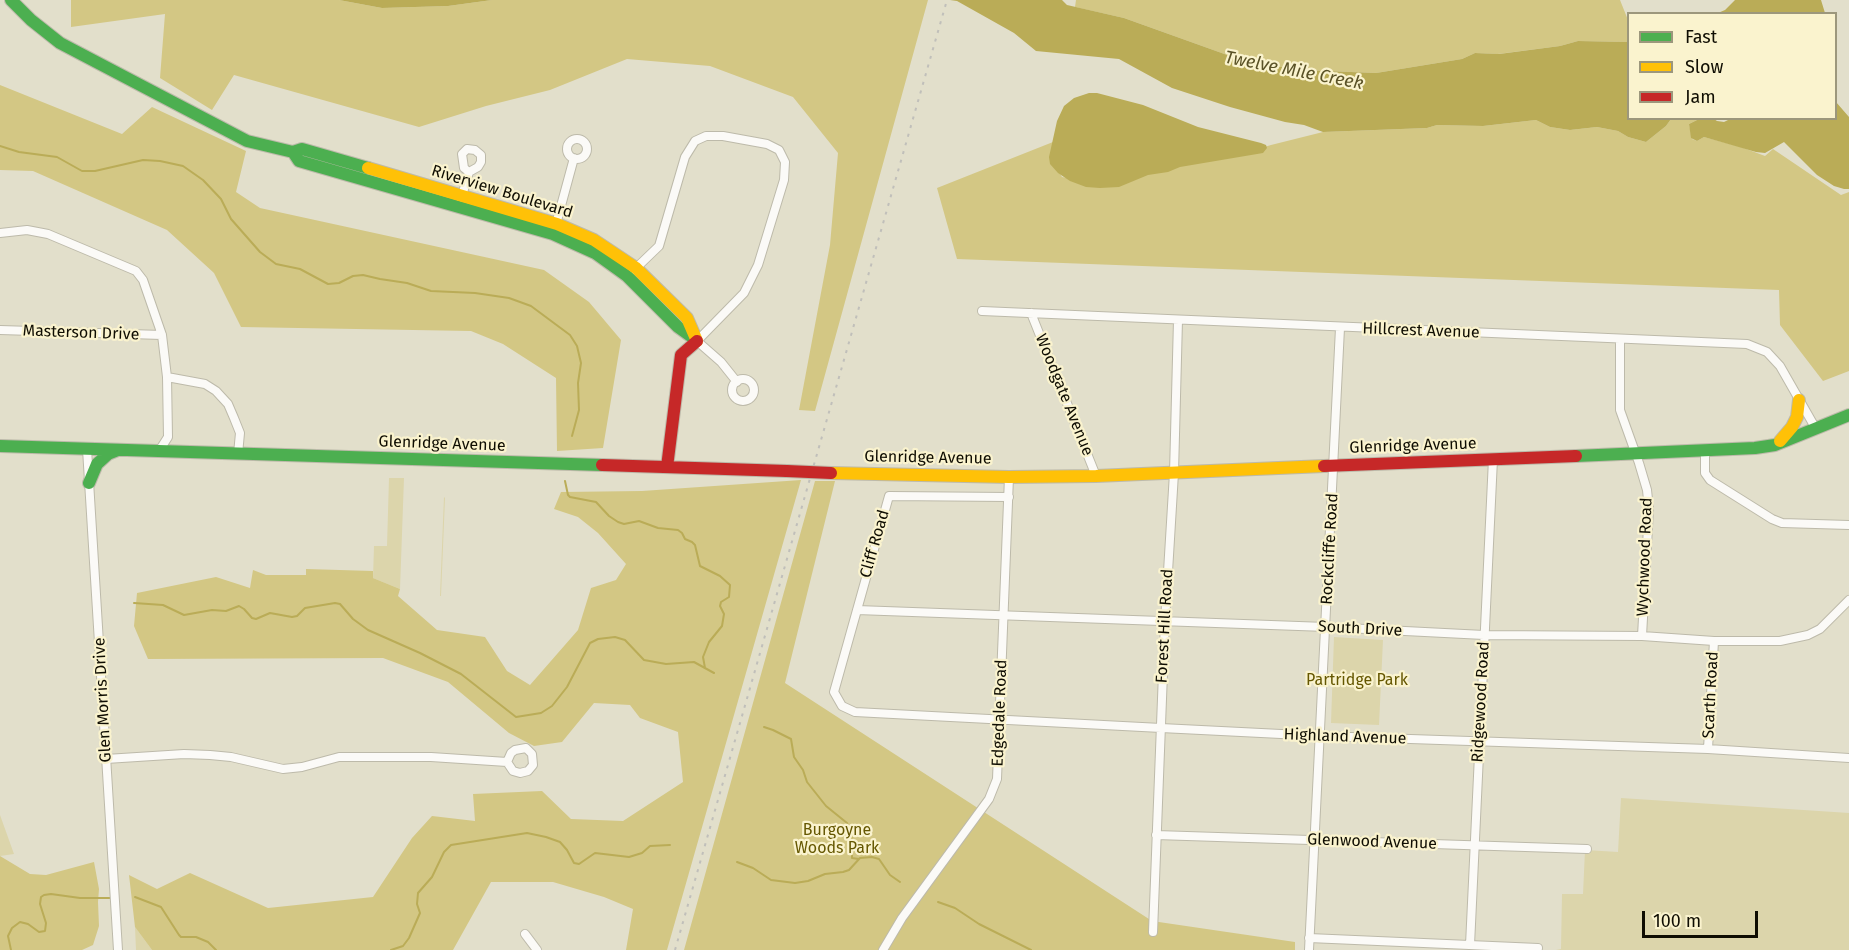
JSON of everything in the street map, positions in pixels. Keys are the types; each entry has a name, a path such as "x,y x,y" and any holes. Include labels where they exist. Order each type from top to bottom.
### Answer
{"main road":[{"name":"Riverview Boulevard","path":"11,0 31,20 60,43 247,141 293,152 299,161 360,172 555,229 631,272 687,318 697,341"},
{"path":"668,467 681,356 697,341"},
{"path":"1774,445 1792,427 1797,417 1799,400"},
{"name":"Glenridge Avenue","path":"0,446 831,473 1009,477 1096,476 1755,448 1774,445 1849,415"},
{"path":"89,483 97,464 108,454 119,450"}],"street":[{"path":"631,272 659,246 685,157 695,141 706,136 723,136 767,144 779,150 785,162 784,180 758,265 744,293 697,341 721,362 736,382"},
{"path":"555,229 573,158"},
{"path":"460,201 469,172"},
{"path":"0,233 27,230 48,234 136,271 143,280 162,335 167,377 168,437 159,451"},
{"name":"Hillcrest Avenue","path":"982,311 1747,344 1767,352 1780,366 1816,429"},
{"name":"Woodgate Avenue","path":"1031,313 1096,476"},
{"name":"Forest Hill Road","path":"1153,932 1165,621 1174,473 1178,320"},
{"name":"Rockcliffe Road","path":"1308,950 1321,736 1340,328"},
{"name":"Masterson Drive","path":"0,330 162,335"},
{"name":"Wychwood Road","path":"1620,339 1620,410 1640,463 1649,509 1642,636"},
{"path":"167,377 205,384 228,404 240,433 238,454"},
{"name":"Glen Morris Drive","path":"87,449 118,950"},
{"path":"1705,449 1705,473 1710,480 1772,519 1782,523 1849,525"},
{"name":"Ridgewood Road","path":"1470,945 1492,459"},
{"name":"Edgedale Road","path":"883,950 902,918 990,799 997,779 1009,477"},
{"name":"Cliff Road","path":"842,706 834,692 889,496 1009,497"},
{"name":"South Drive","path":"857,610 1484,635 1642,636 1714,641 1780,641 1808,635 1820,628 1849,600"},
{"name":"Scarth Road","path":"1708,749 1714,641"},
{"name":"Highland Avenue","path":"842,706 855,712 1161,729 1708,749 1849,758"},
{"path":"106,759 184,754 210,755 231,757 282,769 302,767 343,757 431,757 507,762"},
{"name":"Glenwood Avenue","path":"1156,835 1587,849"},
{"path":"525,934 537,950"},
{"path":"1309,939 1538,948"}],"green space":[{"path":"71,0 339,0 382,8 448,6 492,0 928,0 815,411 799,410 830,245 838,153 793,97 710,66 627,59 550,90 486,106 419,127 234,75 212,110 160,78 165,14 71,27"},
{"path":"1076,0 1620,0 1627,18 1627,42 1578,41 1560,46 1498,54 1475,53 1462,59 1376,73 1301,70 1244,61 1124,18 1075,7"},
{"path":"0,85 122,134 152,107 246,151 236,192 260,208 544,270 589,302 621,340 603,448 557,451 556,378 503,344 471,331 241,327 214,273 167,230 33,171 0,170"},
{"path":"1536,120 1550,127 1570,130 1597,127 1618,131 1628,137 1646,142 1670,120 1697,120 1689,124 1692,139 1697,141 1704,137 1765,156 1773,149 1841,195 1849,192 1849,371 1823,381 1780,325 1779,290 957,259 937,188 1053,142 1052,160 1062,177 1072,179 1232,157 1323,132 1427,128 1437,125 1483,126"},
{"path":"389,478 404,478 400,589 373,578 374,546 387,546"},
{"path":"801,480 667,950 626,950 633,909 604,897 553,882 491,882 453,950 152,950 135,927 129,875 157,889 190,873 268,908 373,897 412,838 432,816 475,821 473,794 542,791 571,819 623,821 683,782 678,732 640,718 630,705 594,703 562,742 534,746 509,733 448,682 383,658 148,659 134,626 137,593 216,577 250,588 253,570 266,575 306,575 306,569 373,571 373,578 400,589 398,596 437,630 485,637 507,671 530,685 578,630 591,588 616,580 626,564 598,533 578,517 554,509 561,492 642,491"},
{"name":"Burgoyne Woods Park","path":"815,481 835,481 785,683 1152,921 1295,942 1295,950 684,950"},
{"path":"444,497 445,498 440,596"},
{"name":"Partridge Park","path":"1334,637 1383,640 1379,725 1331,723"},
{"path":"1621,798 1849,813 1849,950 1556,950 1561,949 1562,894 1583,894 1585,850 1618,852"},
{"path":"0,815 14,854 0,856"},
{"path":"0,856 30,874 46,875 94,862 99,889 99,926 93,945 82,950 0,950"},
{"path":"135,927 152,950 136,950"}],"water":[{"path":"339,0 492,0 448,6 382,8"},
{"name":"Twelve Mile Creek","path":"950,0 1062,0 1067,5 1124,18 1244,61 1301,70 1376,73 1462,59 1475,53 1499,54 1560,46 1578,41 1627,42 1627,120 1670,120 1646,142 1628,137 1618,131 1597,127 1570,130 1550,127 1536,120 1483,126 1437,125 1427,128 1323,132 1304,125 1230,107 1172,88 1119,59 1036,51 1014,33 957,1"},
{"path":"1735,0 1821,0 1825,12 1720,12"},
{"path":"1089,93 1143,105 1198,127 1261,143 1267,148 1263,153 1180,167 1168,172 1148,175 1119,187 1086,187 1058,173 1050,164 1049,157 1057,121 1064,106 1074,98"},
{"path":"1837,103 1849,117 1849,189 1834,186 1817,175 1784,142 1765,153 1704,137 1697,141 1691,138 1689,124 1697,120 1724,122 1728,120 1837,120"}],"waterway":[{"path":"0,146 19,152 57,157 82,171 95,171 143,160 183,166 203,180 221,199 231,219 260,252 276,264 300,269 328,284 363,275 407,283 431,291 475,293 509,298 531,306 570,335 577,346 581,363 578,383 579,410 572,436"},
{"path":"565,481 570,497 596,502 618,522 624,524 639,521 658,528 678,530 685,539 695,545 700,566 720,576 730,585 729,597 721,602 720,606 724,614 722,626 709,642 703,657 705,668"},
{"path":"134,603 163,605 184,615 212,610 226,611 239,606 256,619 270,613 292,617 297,616 305,608 340,604 353,619 368,630 461,674 516,717 541,713 552,706 567,687 590,643 598,639 615,637 625,640 644,660 666,664 694,662 714,673"},
{"path":"764,727 791,739 794,757 803,770 807,782 826,806 847,823 852,839 852,858 859,859"},
{"path":"391,950 403,946 409,938 420,913 417,904 418,893 432,877 444,852 451,845 527,833 560,842 574,863 579,864 595,853 629,857 642,853 650,846 670,845"},
{"path":"737,862 753,868 771,880 795,883 849,870 860,858 872,857 879,859 890,875 900,882"},
{"path":"11,950 8,936 12,928 20,922 28,924 39,932 45,931 46,923 40,904 41,897 44,895 110,898"},
{"path":"135,897 161,907 181,937 196,937 208,942 216,950"},
{"path":"938,902 955,908 979,924 1031,950"}],"railway":[{"path":"675,950 947,0"}],"traffic: fast":[{"path":"11,0 31,20 60,43 247,141 293,152 302,149 368,168"},
{"path":"293,152 299,161 553,234 595,253 627,276 678,327 696,340"},
{"path":"1576,456 1755,448 1775,445 1849,415"},
{"path":"0,446 602,465"},
{"path":"89,483 97,464 108,454 118,450"}],"traffic: slow":[{"path":"368,168 557,224 594,240 636,268 687,318 697,341"},
{"path":"1780,441 1797,417 1799,400"},
{"path":"831,473 1009,477 1096,476 1324,466"}],"traffic: jam":[{"path":"667,467 681,355 697,341"},
{"path":"1324,466 1576,456"},
{"path":"602,465 787,471"},
{"path":"787,471 831,473"}]}
